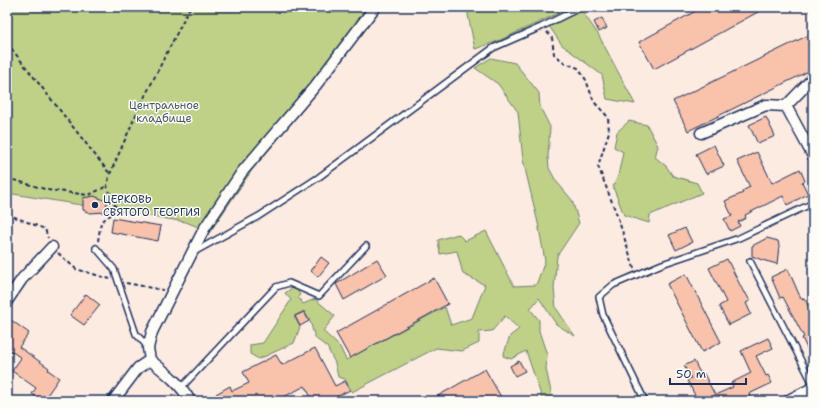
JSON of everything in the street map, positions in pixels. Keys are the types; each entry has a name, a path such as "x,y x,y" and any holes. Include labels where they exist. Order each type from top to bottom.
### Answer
{"main road":[{"path":"791,401 813,390"}],"street":[{"path":"190,401 182,388 150,360 148,348 152,332 204,229 242,172 316,85 375,7"},
{"path":"701,133 766,105 786,106 813,79"},
{"path":"786,106 813,156"},
{"path":"7,301 22,279 52,247"},
{"path":"113,401 138,368 150,360"}],"lane":[{"path":"192,253 259,216 319,177 493,48 542,27 581,7"},
{"path":"645,401 603,315 599,297 613,285 662,264 739,238 813,203"},
{"path":"182,388 276,287 289,283 319,296 366,246"},
{"path":"96,248 114,269 136,334 148,348"},
{"path":"750,261 813,384"}],"path":[{"path":"96,248 101,222 117,210 106,186 110,174 138,110 190,7"},
{"path":"542,27 552,38 554,54 565,63 578,68 586,80 594,102 608,117 609,132 598,166 617,215 636,275"},
{"path":"7,43 110,174"},
{"path":"7,178 48,190 89,195 106,186"},
{"path":"7,214 45,228 52,247 76,270 118,282 172,292"}],"green space":[{"name":"Центральное кладбище","path":"7,7 370,7 315,79 317,93 252,170 210,232 186,222 7,193"},
{"path":"468,7 572,7 498,41 475,49 468,15"},
{"path":"582,11 598,34 635,104 607,99 602,75 562,45 549,26"},
{"path":"491,58 515,63 539,93 540,107 550,127 548,157 549,168 556,181 572,200 579,223 557,256 554,288 556,308 575,336 556,324 539,298 530,309 539,320 539,331 547,355 546,369 553,401 543,401 526,351 511,359 503,356 510,336 519,329 505,316 492,331 479,332 479,343 462,351 436,348 352,392 345,379 338,377 335,363 327,347 315,338 310,321 304,311 294,316 300,327 294,343 259,359 250,354 250,345 263,343 291,300 285,293 295,286 300,295 298,297 303,304 315,299 335,316 323,331 340,347 346,360 445,307 451,325 472,318 485,285 463,274 457,251 440,254 438,240 458,234 465,241 486,231 514,286 536,285 545,261 538,223 523,160 518,112 498,84 475,68"},
{"path":"629,121 647,125 658,146 655,157 666,166 673,176 697,183 702,193 650,215 649,223 624,215 613,187 618,176 623,152 614,147 617,132"}],"building":[{"path":"703,7 767,7 654,69 639,42"},
{"path":"602,18 607,28 599,32 594,22"},
{"path":"813,33 813,69 688,131 673,101"},
{"path":"766,117 775,136 758,144 749,125"},
{"path":"714,145 724,166 706,174 696,154"},
{"path":"757,152 772,183 800,169 805,181 802,182 808,194 787,205 783,196 745,215 746,218 738,222 740,226 730,231 724,219 732,216 725,201 743,193 742,191 750,187 737,161"},
{"name":"ЦЕРКОВЬ СВЯТОГО ГЕОРГИЯ","path":"94,196 104,200 107,203 105,212 90,213 83,210 83,198"},
{"path":"113,218 161,226 158,241 111,232"},
{"path":"685,228 692,242 676,250 669,235"},
{"path":"767,238 778,241 779,246 777,264 752,256 752,246"},
{"path":"321,257 329,263 318,277 311,271"},
{"path":"377,259 387,275 344,300 336,284"},
{"path":"727,259 744,293 745,292 750,301 746,303 751,314 729,325 719,306 726,302 709,268"},
{"path":"788,269 801,299 804,298 813,314 813,361 802,338 804,337 783,297 780,298 771,277"},
{"path":"686,274 721,342 702,352 667,284"},
{"path":"434,278 448,304 350,358 336,333"},
{"path":"86,294 100,305 84,325 70,315"},
{"path":"304,312 309,321 300,326 295,316"},
{"path":"7,317 29,333 19,347 49,368 48,370 59,378 43,401 32,394 36,388 12,371 21,358 7,348"},
{"path":"768,338 773,348 756,356 766,376 768,375 772,383 749,394 752,401 698,401 687,380 691,378 684,366 694,361 700,373 703,372 715,395 733,387 731,383 751,373 741,351"},
{"path":"315,348 335,386 345,381 350,390 328,401 313,401 305,386 276,401 220,401 216,394 230,386 232,391 249,383 243,372 276,355 282,365"},
{"path":"519,361 525,371 515,376 510,366"},
{"path":"485,369 501,397 494,401 429,401"}],"place":[{"name":"ЦЕРКОВЬ СВЯТОГО ГЕОРГИЯ","path":"95,205"}]}
